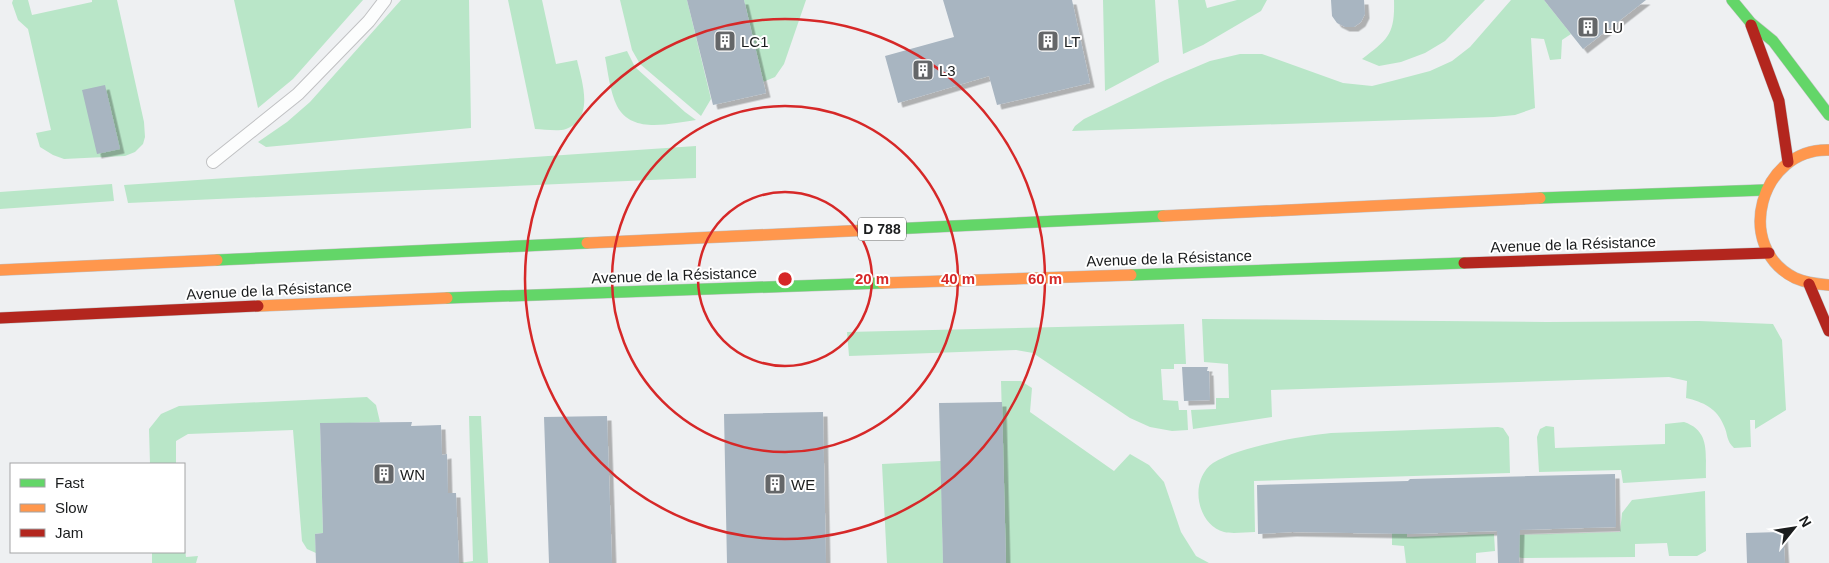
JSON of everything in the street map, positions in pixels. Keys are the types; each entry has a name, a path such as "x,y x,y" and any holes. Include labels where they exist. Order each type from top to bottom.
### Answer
{"main road":[{"path":"1732,0 1751,23 1773,41 1829,115"},
{"path":"1751,23 1778,101 1788,162"},
{"path":"1829,150 1805,153 1788,162 1774,175 1764,190 1759,211 1760,233 1769,253 1786,272 1809,284 1829,285"},
{"name":"D 788","path":"0,270 1615,195 1764,190"},
{"name":"Avenue de la Résistance","path":"0,318 370,300 1769,253"},
{"path":"1809,284 1829,331"}],"lane":[{"path":"213,162 298,94 370,21 385,0"}],"green space":[{"path":"13,0 28,0 32,15 92,2 92,0 117,0 144,122 145,137 143,144 135,152 125,156 64,159 40,147 36,133 51,130 28,29 18,20 12,3"},
{"path":"234,0 363,0 293,79 258,108"},
{"path":"401,0 469,0 471,128 266,147 258,142 287,122 310,102"},
{"path":"508,0 542,0 556,64 577,60 583,89 584,108 581,117 575,124 566,129 535,129"},
{"path":"620,0 687,0 711,99 701,116 640,64 632,50"},
{"path":"744,0 806,0 784,64 775,77 763,82"},
{"path":"1103,0 1155,0 1159,62 1105,91"},
{"path":"1178,0 1205,0 1207,8 1237,0 1267,0 1261,11 1203,45 1183,54"},
{"path":"1394,0 1485,0 1445,41 1425,53 1401,62 1379,66 1362,59 1384,41 1388,35 1393,21"},
{"path":"1511,0 1544,0 1571,34 1562,40 1561,59 1550,60 1544,39 1531,38 1535,108 1515,115 1072,131 1084,119 1165,80 1210,61 1240,54 1262,54 1343,83 1372,86 1430,71 1452,61 1470,47"},
{"path":"627,51 635,67 696,120 653,125 632,121 624,115 617,106 613,95 605,57"},
{"path":"696,146 696,178 128,203 124,185"},
{"path":"112,184 114,201 0,209 0,192"},
{"path":"1202,319 1547,322 1699,321 1773,324 1782,340 1786,410 1755,429 1755,420 1750,420 1751,447 1734,448 1728,440 1718,415 1704,404 1686,398 1687,381 1669,377 1271,390 1272,417 1193,429 1191,410 1216,409 1216,398 1229,398 1228,364 1204,362"},
{"path":"1184,324 1186,364 1174,364 1174,369 1161,369 1163,400 1178,401 1179,410 1187,410 1188,430 1172,431 1150,427 1130,418 1033,353 1016,350 849,356 847,332"},
{"path":"1001,381 1021,381 1032,388 1030,412 1114,471 1130,454 1149,465 1164,482 1181,532 1196,556 1209,563 1006,563"},
{"path":"367,397 376,405 380,422 320,424 323,533 315,534 316,553 307,549 302,541 293,430 188,434 176,441 176,463 150,463 149,429 161,414 179,406"},
{"path":"469,416 481,416 488,563 459,563 473,561"},
{"path":"1684,422 1693,426 1703,437 1706,452 1706,478 1623,483 1621,470 1539,472 1537,437 1540,429 1546,426 1554,427 1555,448 1665,444 1665,424"},
{"path":"1503,428 1509,437 1510,473 1254,481 1255,532 1224,532 1207,520 1199,501 1201,480 1205,471 1213,463 1253,447 1331,433"},
{"path":"941,461 943,563 887,563 882,464"},
{"path":"1705,491 1706,551 1697,556 1669,556 1667,543 1635,544 1635,557 1516,557 1516,535 1620,532 1622,513 1632,500"},
{"path":"1392,532 1407,532 1407,537 1494,534 1495,551 1476,553 1476,563 1406,563 1404,546 1392,545"},
{"path":"185,549 186,557 198,556 196,563 152,563 152,553 185,553"}],"building":[{"name":"LC1","path":"687,0 744,0 766,93 713,105"},
{"path":"943,0 1072,0 1090,83 997,105 989,76 898,103 885,56 954,37"},
{"path":"1331,0 1364,0 1365,14 1361,22 1354,27 1345,27 1337,23 1332,16"},
{"name":"LU","path":"1544,0 1646,0 1583,49"},
{"path":"105,85 120,149 97,154 82,90"},
{"path":"1182,367 1208,367 1210,400 1184,401"},
{"path":"1002,402 1006,563 943,563 939,403"},
{"name":"WE","path":"823,412 826,563 727,563 724,414"},
{"path":"607,416 612,563 549,563 544,417"},
{"name":"WN","path":"412,422 411,426 441,425 442,455 447,454 448,493 456,493 459,563 316,563 315,534 323,533 320,423"},
{"path":"1615,474 1616,527 1520,530 1519,563 1498,563 1497,531 1410,534 1292,532 1258,534 1257,485"},
{"path":"1783,532 1785,563 1747,563 1746,533"}],"traffic: fast":[{"path":"1732,0 1751,23 1773,41 1829,115"},
{"path":"1540,198 1764,190"},
{"path":"870,230 1163,216"},
{"path":"217,260 587,243"},
{"path":"1131,275 1464,263"},
{"path":"447,298 882,283"}],"traffic: slow":[{"path":"1829,150 1805,154 1786,165 1772,181 1763,202 1760,223 1764,245 1776,264 1799,280 1829,285"},
{"path":"1163,216 1540,198"},
{"path":"587,243 870,230"},
{"path":"0,270 217,260"},
{"path":"882,283 1131,275"},
{"path":"258,306 447,298"}],"traffic: jam":[{"path":"1751,25 1779,101 1788,162"},
{"path":"1464,263 1769,253"},
{"path":"1809,284 1829,331"},
{"path":"0,318 258,306"}],"place":[{"name":"LU","path":"1588,27"},
{"name":"LC1","path":"725,41"},
{"name":"LT","path":"1048,41"},
{"name":"L3","path":"923,70"},
{"name":"WN","path":"384,474"},
{"name":"WE","path":"775,484"}]}
